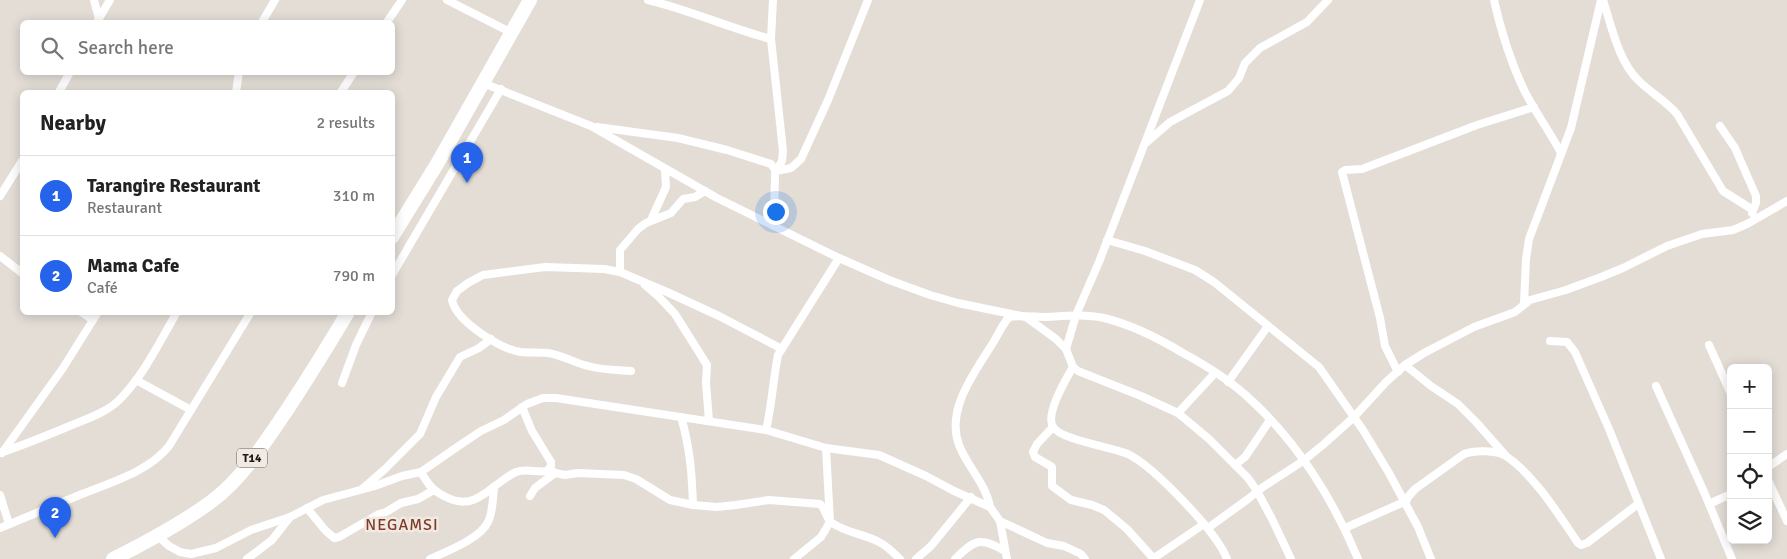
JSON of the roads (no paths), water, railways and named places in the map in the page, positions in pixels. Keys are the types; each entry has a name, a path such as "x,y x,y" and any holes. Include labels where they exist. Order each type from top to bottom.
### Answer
{"highway":[{"path":"395,232 530,0"},
{"name":"T14","path":"112,559 158,536 212,500 234,481 269,436 346,315"}],"street":[{"path":"94,0 98,20"},
{"path":"99,20 110,0"},
{"path":"263,20 274,0"},
{"path":"388,20 402,0"},
{"path":"447,0 512,33"},
{"path":"648,0 668,4 743,32 771,39"},
{"path":"773,0 771,39 783,151 782,161 774,178 774,226"},
{"path":"776,171 794,167 801,159 828,100 868,0"},
{"path":"1066,349 1076,315 1200,0"},
{"path":"1144,145 1170,122 1228,91 1240,78 1245,63 1260,48 1307,22 1328,0"},
{"path":"1494,0 1519,80 1562,153"},
{"path":"1524,303 1529,239 1572,128 1602,0"},
{"path":"1602,0 1617,44 1630,71 1677,114 1723,191 1753,210"},
{"path":"60,90 68,75"},
{"path":"236,90 237,75"},
{"path":"342,90 352,75"},
{"path":"483,83 591,126 705,192 839,258 889,280 930,295 1026,318 1056,339 1066,349 1073,367 1085,375 1141,396 1178,413 1209,439 1257,491 1291,559"},
{"path":"395,270 501,89"},
{"path":"1398,372 1385,346 1380,318 1342,172 1345,170 1362,170 1477,125 1534,107"},
{"path":"591,126 678,138 765,161 773,165 776,171"},
{"path":"1720,126 1735,148 1756,196 1747,224"},
{"path":"0,196 20,168"},
{"path":"651,220 666,187 665,170"},
{"path":"620,272 619,253 621,248 638,229 651,220 667,215 683,199 695,197 705,192"},
{"path":"1053,427 1037,444 1033,452 1035,457 1052,468 1052,486 1071,500 1104,510 1126,529 1154,559 1303,461 1354,417 1386,382 1405,365 1424,353 1474,327 1515,312 1530,300 1566,290 1616,271 1676,243 1702,234 1733,230 1787,201"},
{"path":"1107,240 1145,251 1194,270 1214,282 1319,367 1354,417 1389,473 1418,527 1431,559"},
{"path":"0,256 20,271"},
{"path":"766,430 771,409 775,369 782,349 839,258"},
{"path":"630,371 587,366 547,353 519,352 491,339 460,317 453,307 452,300 457,291 482,275 545,267 604,269 620,272 639,280 719,316 782,349"},
{"path":"639,280 675,314 707,365 706,383 709,420"},
{"path":"1,453 37,440 109,408 121,398 136,380 175,315"},
{"path":"0,528 112,482 147,466 162,455 249,315"},
{"path":"342,383 356,345 371,315"},
{"path":"1006,555 1000,521 990,506 959,446 954,429 958,410 970,380 1007,320 1013,316 1026,318 1076,315 1103,318 1145,331 1215,373 1252,400 1303,461 1324,490 1345,528 1358,559"},
{"path":"1,453 36,406 95,316"},
{"path":"1228,382 1268,326"},
{"path":"360,490 384,470 420,434 436,396 460,357 479,348 491,339"},
{"path":"1550,341 1567,342 1575,352 1609,429 1661,559"},
{"path":"1709,345 1727,385"},
{"path":"1405,365 1431,386 1458,404 1476,422 1505,455 1525,473 1581,545 1587,543 1638,504"},
{"path":"1073,367 1055,403 1052,416 1053,427 1067,436 1127,454 1137,460 1161,480 1206,526 1228,559"},
{"path":"1178,413 1215,373"},
{"path":"136,380 190,410"},
{"path":"1656,386 1710,504 1732,559"},
{"path":"158,536 179,556 216,548 251,530 290,517 323,500 421,472 481,431 504,420 522,407 543,398 556,398 709,420 766,430 826,448 879,455 990,506"},
{"path":"522,407 553,471"},
{"path":"681,417 692,471 693,505"},
{"path":"1235,465 1244,457 1270,420"},
{"path":"794,559 821,537 830,522 826,448"},
{"path":"1345,528 1405,503 1415,490 1468,453 1493,452 1505,455"},
{"path":"1772,464 1787,454"},
{"path":"421,472 434,490 461,503 468,503 518,471 526,470 624,475 636,479 670,500 693,505 717,507 769,500 821,505 830,522 847,531 881,542 900,559"},
{"path":"530,496 535,488 553,471"},
{"path":"430,559 476,536 484,528 489,520 494,487"},
{"path":"1772,489 1787,521"},
{"path":"307,508 334,538 386,512 394,506 408,500 418,499 434,490"},
{"path":"0,495 10,524"},
{"path":"1710,504 1727,496"},
{"path":"916,559 931,546 971,497"},
{"path":"247,559 272,540 290,517"},
{"path":"1000,521 1046,543 1064,546 1081,554 1085,559"},
{"path":"955,559 969,546 979,541 990,543 1006,555"}],"place":[{"name":"Tarangire Restaurant","path":"467,183"},
{"name":"Mama Cafe","path":"55,538"}],"district":[{"name":"NEGAMSI","path":"402,525"}]}
